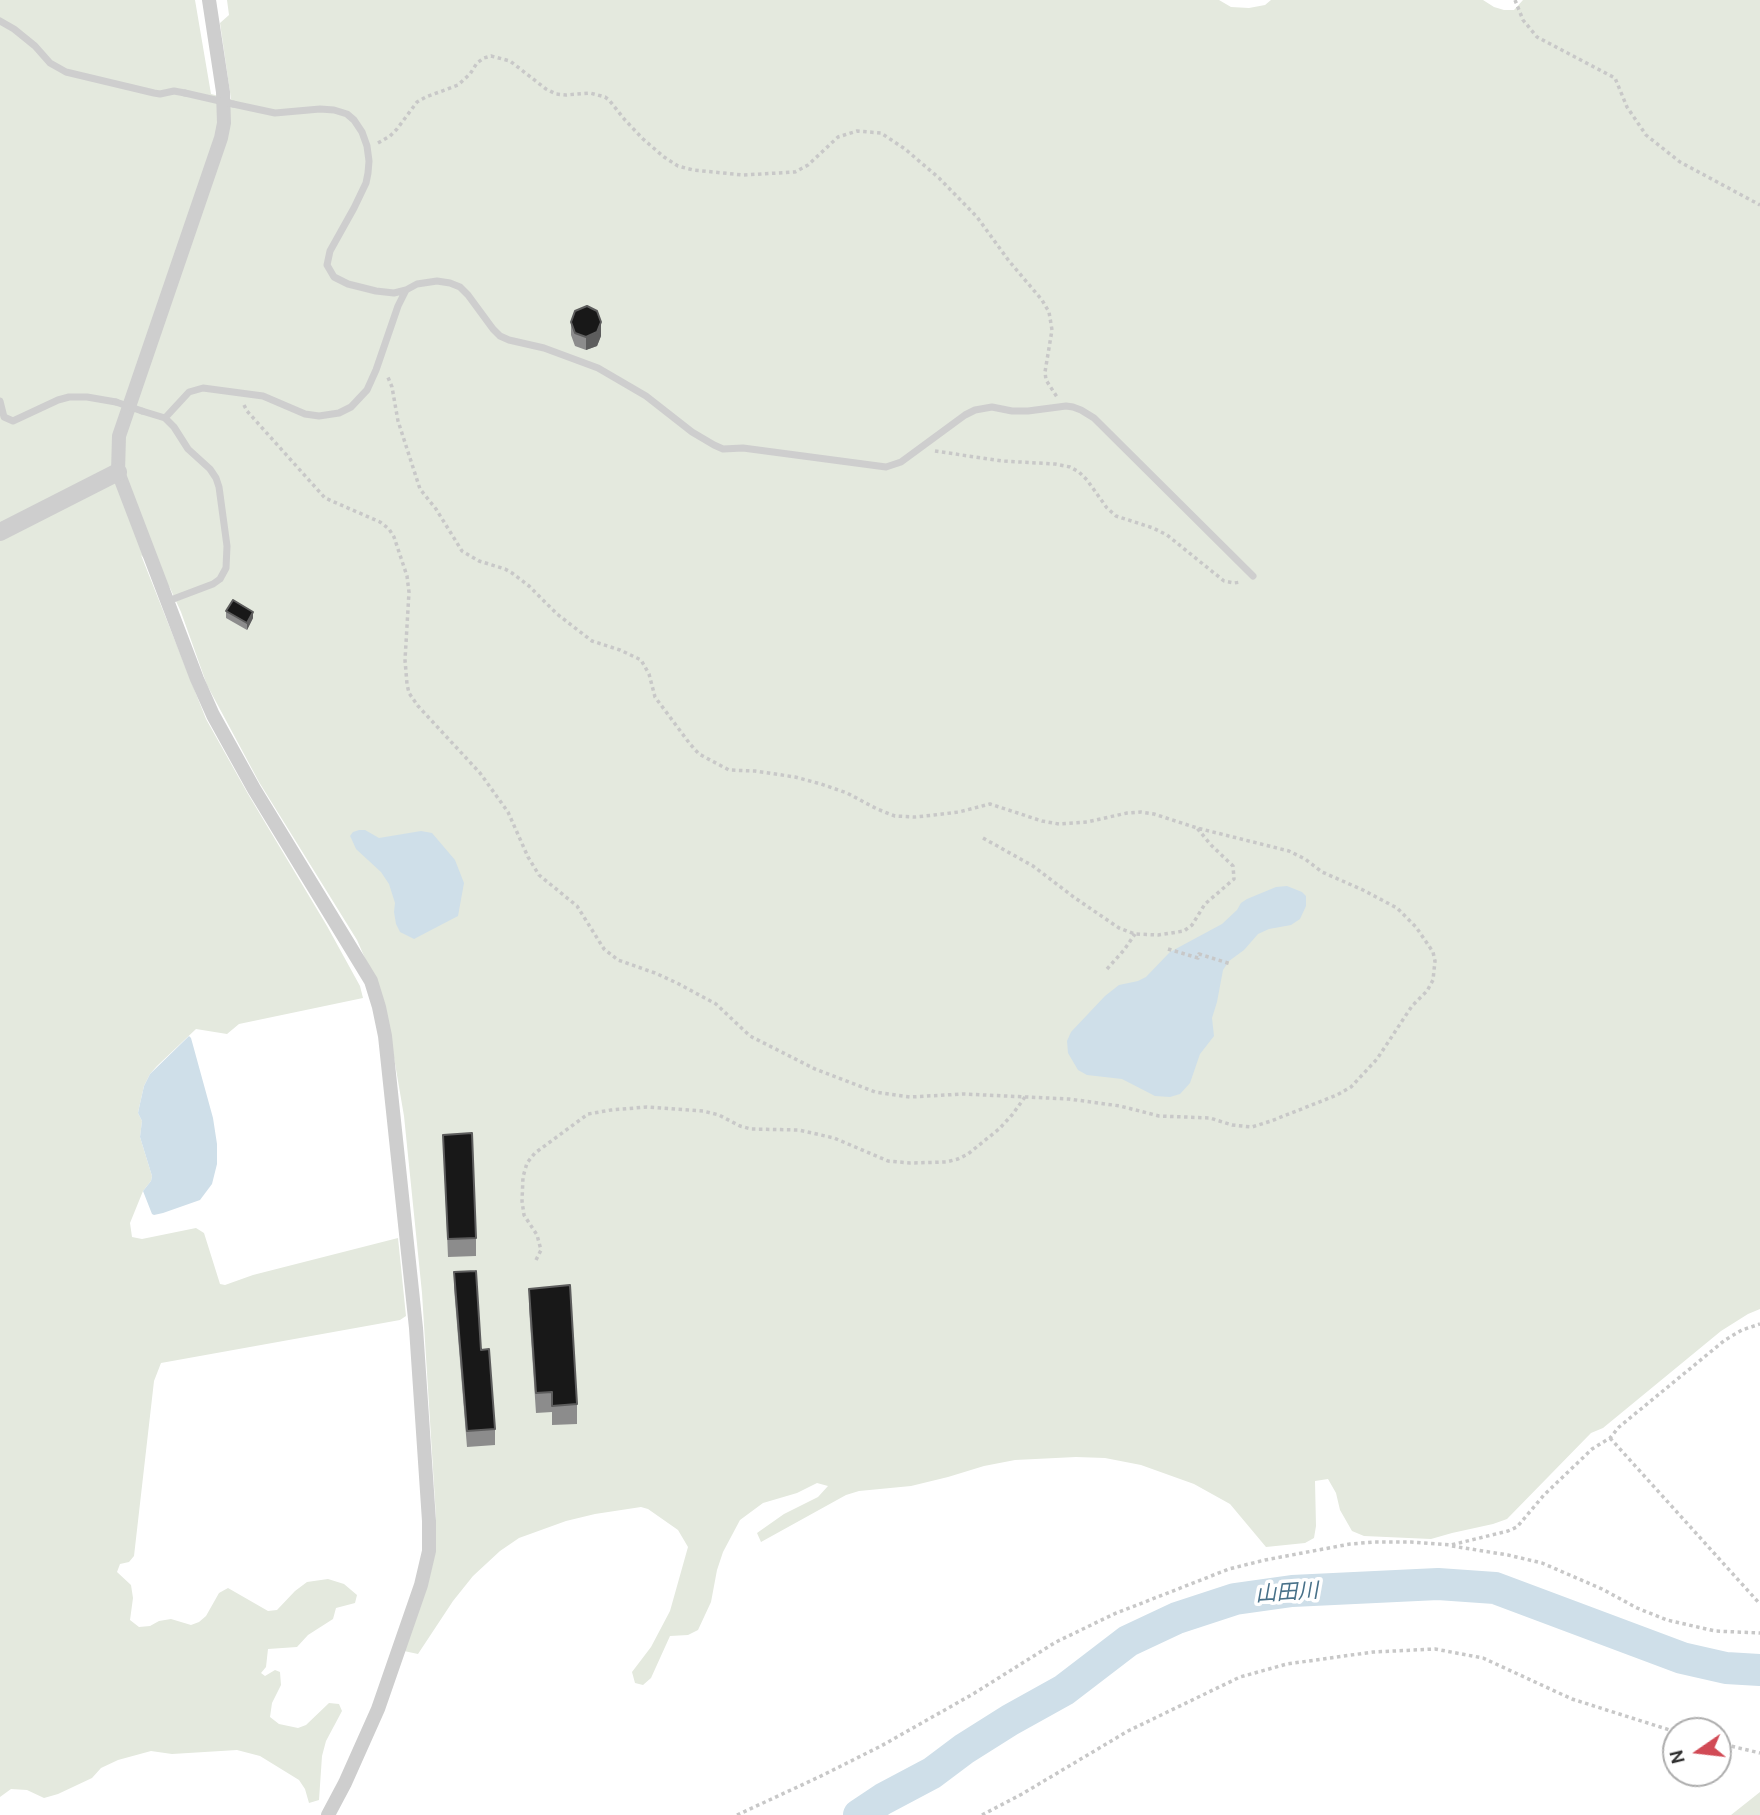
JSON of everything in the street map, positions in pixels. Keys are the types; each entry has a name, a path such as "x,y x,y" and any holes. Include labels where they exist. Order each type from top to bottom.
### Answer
{"street":[{"path":"209,0 225,123 119,436 118,472 213,715 254,789 370,981 385,1037 416,1328 429,1551 421,1585 378,1709 328,1815"},
{"path":"0,532 118,472"}],"lane":[{"path":"0,21 35,46 50,63 66,72 153,93 174,91 275,113 320,109 347,114 362,132 369,161 366,183 330,251 327,265 334,277 348,284 394,293 416,284 437,281 460,287 500,336 544,348 598,368 646,396 692,432 723,449 743,448 886,467 901,462 964,415 982,408 1028,411 1066,406 1081,410 1094,418 1253,576"},
{"path":"165,418 189,391 203,388 263,396 306,414 319,416 328,416 351,407 367,390 406,290"},
{"path":"0,401 4,417 13,421 69,397 116,402 170,421 188,449 216,478 227,557 226,568 220,579 167,601"}],"path":[{"path":"1515,0 1523,20 1537,37 1615,78 1628,107 1646,135 1679,162 1760,205"},
{"path":"367,146 382,142 390,136 417,102 458,85 477,63 491,57 510,61 556,94 590,93 605,97 643,139 664,157 678,166 693,170 743,175 795,172 808,165 838,137 858,131 881,133 939,178 977,217 1042,300 1049,313 1052,330 1046,380 1056,397 1066,406"},
{"path":"238,393 247,411 325,498 389,528 407,576 409,592 405,660 409,693 480,773 508,811 539,875 577,906 604,949 618,960 655,973 716,1004 750,1036 815,1069 875,1092 910,1097 963,1094 1069,1099 1120,1106 1159,1116 1210,1118 1241,1127 1261,1124 1351,1087 1377,1059 1412,1006 1427,991 1433,980 1435,961 1433,952 1416,927 1396,908 1322,872 1289,851 1141,812 1059,824 990,804 959,812 915,817 895,816 821,784 795,777 729,770 699,754 655,697 649,674 641,660 592,641 512,573 479,561 462,551 436,509 419,489 397,421 392,387 381,356"},
{"path":"919,449 1070,467 1087,480 1116,516 1167,535 1224,581 1241,582 1253,576"},
{"path":"983,838 1033,866 1119,928 1135,934 1158,935 1184,931 1192,925 1205,904 1234,879 1233,866 1197,828"},
{"path":"1107,969 1135,934"},
{"path":"1168,949 1198,958 1199,954 1231,964"},
{"path":"536,1260 541,1250 537,1235 524,1215 522,1201 523,1177 527,1163 535,1153 588,1114 647,1107 703,1111 751,1129 799,1130 834,1138 888,1161 946,1162 968,1154 999,1129 1025,1097"},
{"path":"1451,1545 1517,1527 1544,1495 1592,1449 1610,1438 1619,1427 1725,1339 1760,1324"},
{"path":"1610,1438 1760,1604"},
{"path":"737,1815 881,1746 973,1694 1056,1642 1114,1614 1229,1569 1350,1544 1411,1542 1451,1545 1508,1555 1542,1563 1602,1589 1645,1612 1674,1622 1716,1631 1760,1633"},
{"path":"982,1815 1128,1731 1240,1676 1287,1664 1373,1652 1434,1649 1483,1658 1572,1699 1662,1728"},
{"path":"1732,1746 1760,1753"}],"shaded area":[{"path":"0,0 195,0 211,94 231,99 220,23 229,15 227,0 1219,0 1231,7 1249,8 1265,5 1271,0 1483,0 1494,7 1514,10 1523,0 1760,0 1760,1309 1721,1331 1603,1428 1591,1433 1507,1519 1493,1524 1431,1539 1364,1536 1352,1531 1328,1479 1315,1481 1314,1538 1305,1543 1266,1547 1230,1504 1194,1484 1141,1465 1105,1458 1076,1457 1015,1460 911,1486 859,1491 846,1495 761,1542 757,1533 784,1514 818,1497 828,1486 817,1483 797,1493 763,1503 740,1520 723,1552 711,1602 698,1630 688,1635 670,1636 651,1678 643,1685 635,1683 632,1672 651,1647 670,1611 688,1547 678,1530 641,1507 566,1521 519,1538 473,1576 418,1654 404,1651 435,1548 436,1517 422,1293 404,1116 386,1011 357,940 259,782 207,685 170,588 141,555 206,719 327,926 360,986 363,998 239,1024 227,1034 196,1029 157,1066 144,1086 138,1113 142,1121 140,1137 152,1176 130,1223 132,1237 142,1239 196,1228 204,1233 220,1284 225,1285 253,1275 398,1238 406,1316 400,1320 161,1363 154,1381 134,1556 129,1562 120,1564 117,1572 131,1585 133,1598 130,1620 139,1627 171,1619 191,1625 199,1622 206,1616 219,1593 228,1588 268,1611 277,1610 307,1582 328,1579 344,1584 357,1595 355,1603 336,1608 333,1619 308,1635 297,1647 268,1649 266,1667 261,1673 265,1676 275,1670 280,1672 281,1685 272,1703 270,1717 279,1724 298,1728 306,1725 329,1703 339,1704 342,1711 326,1741 322,1756 319,1800 309,1803 299,1780 260,1756 237,1750 172,1754 151,1751 118,1760 101,1768 92,1778 58,1794 44,1798 27,1790 11,1789 0,1797"},
{"path":"359,830 365,830 379,838 421,831 432,833 455,860 464,883 458,916 414,939 400,932 396,924 395,903 389,884 381,872 356,849 350,836"},
{"path":"1287,886 1306,896 1306,906 1300,919 1291,925 1258,934 1244,950 1229,961 1223,970 1212,1018 1214,1036 1200,1054 1190,1083 1180,1094 1170,1097 1155,1096 1122,1079 1087,1075 1078,1070 1068,1053 1067,1041 1071,1032 1105,996 1119,985 1146,977 1170,952 1222,924 1247,899 1276,887"},
{"path":"189,1036 213,1118 217,1164 212,1184 200,1200 154,1215 143,1191 152,1176 140,1137 142,1121 138,1113 144,1086 150,1074"},
{"path":"1760,1792 1760,1815 1731,1815"}],"building":[{"path":"587,306 597,311 601,322 597,332 586,337 575,333 571,322 575,311"},
{"path":"233,600 253,612 247,623 226,611"},
{"path":"472,1133 476,1238 448,1239 443,1135"},
{"path":"476,1271 481,1350 489,1349 495,1429 467,1431 454,1272"},
{"path":"570,1285 577,1404 552,1406 552,1392 536,1393 529,1289"}],"waterway":[{"name":"山田川","path":"859,1815 932,1773 1010,1720 1064,1690 1128,1641 1177,1618 1235,1599 1292,1591 1438,1584 1495,1588 1682,1658 1726,1668 1760,1670"}]}
